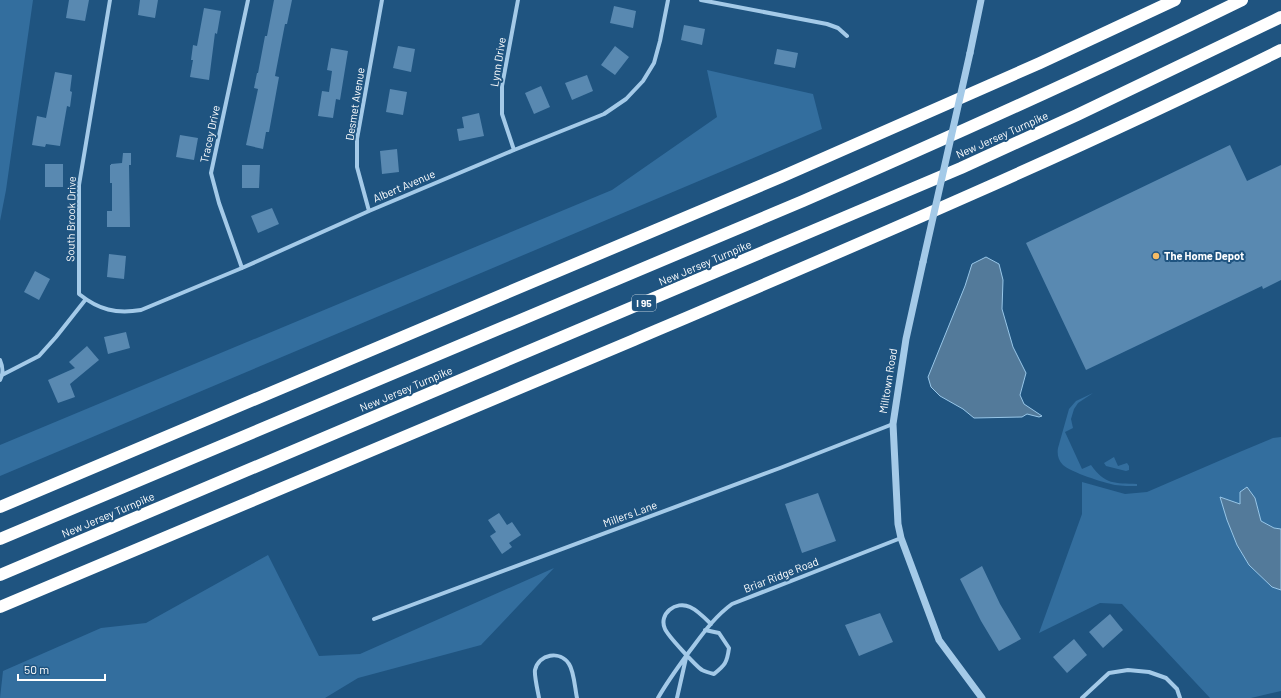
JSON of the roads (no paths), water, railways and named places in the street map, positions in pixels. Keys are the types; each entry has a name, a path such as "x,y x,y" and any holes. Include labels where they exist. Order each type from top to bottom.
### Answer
{"highway":[{"path":"0,507 782,177 1019,72 1175,0"},
{"name":"New Jersey Turnpike","path":"0,539 803,201 1060,87 1242,0"},
{"name":"New Jersey Turnpike","path":"0,575 960,168 1084,111 1281,17"},
{"path":"0,608 852,247 1079,147 1281,50"}],"street":[{"name":"South Brook Drive","path":"86,299 80,294 79,185 110,0"},
{"name":"Tracey Drive","path":"242,268 219,203 211,173 248,0"},
{"name":"Desmet Avenue","path":"369,211 357,167 357,139 382,0"},
{"name":"Lynn Drive","path":"514,150 502,114 502,86 518,0"},
{"name":"Albert Avenue","path":"86,299 102,308 116,312 141,310 242,268 369,211 604,114 626,99 643,82 654,62 660,41 668,0"},
{"path":"701,0 827,24 838,28 847,36"},
{"name":"Milltown Road","path":"981,0 906,339 892,424 898,524 901,538 939,640 982,698"},
{"path":"2,375 39,356 86,299"},
{"path":"0,360 2,365 2,375 0,380"},
{"name":"Millers Lane","path":"374,619 892,424"},
{"name":"Briar Ridge Road","path":"658,698 667,681 705,630 721,612 732,604 901,538"},
{"path":"705,630 719,633 730,648 728,659 723,667 714,674 701,669 687,656 665,630 664,622 666,614 670,609 677,605 683,605 690,607 711,624"},
{"path":"539,698 535,670 538,663 551,655 564,658 569,664 577,698"},
{"name":"Briar Ridge Road","path":"677,698 687,656"},
{"path":"1082,698 1109,673 1128,670 1149,672 1166,678 1177,688 1180,698"}],"place":[{"name":"The Home Depot","path":"1156,256"}]}
